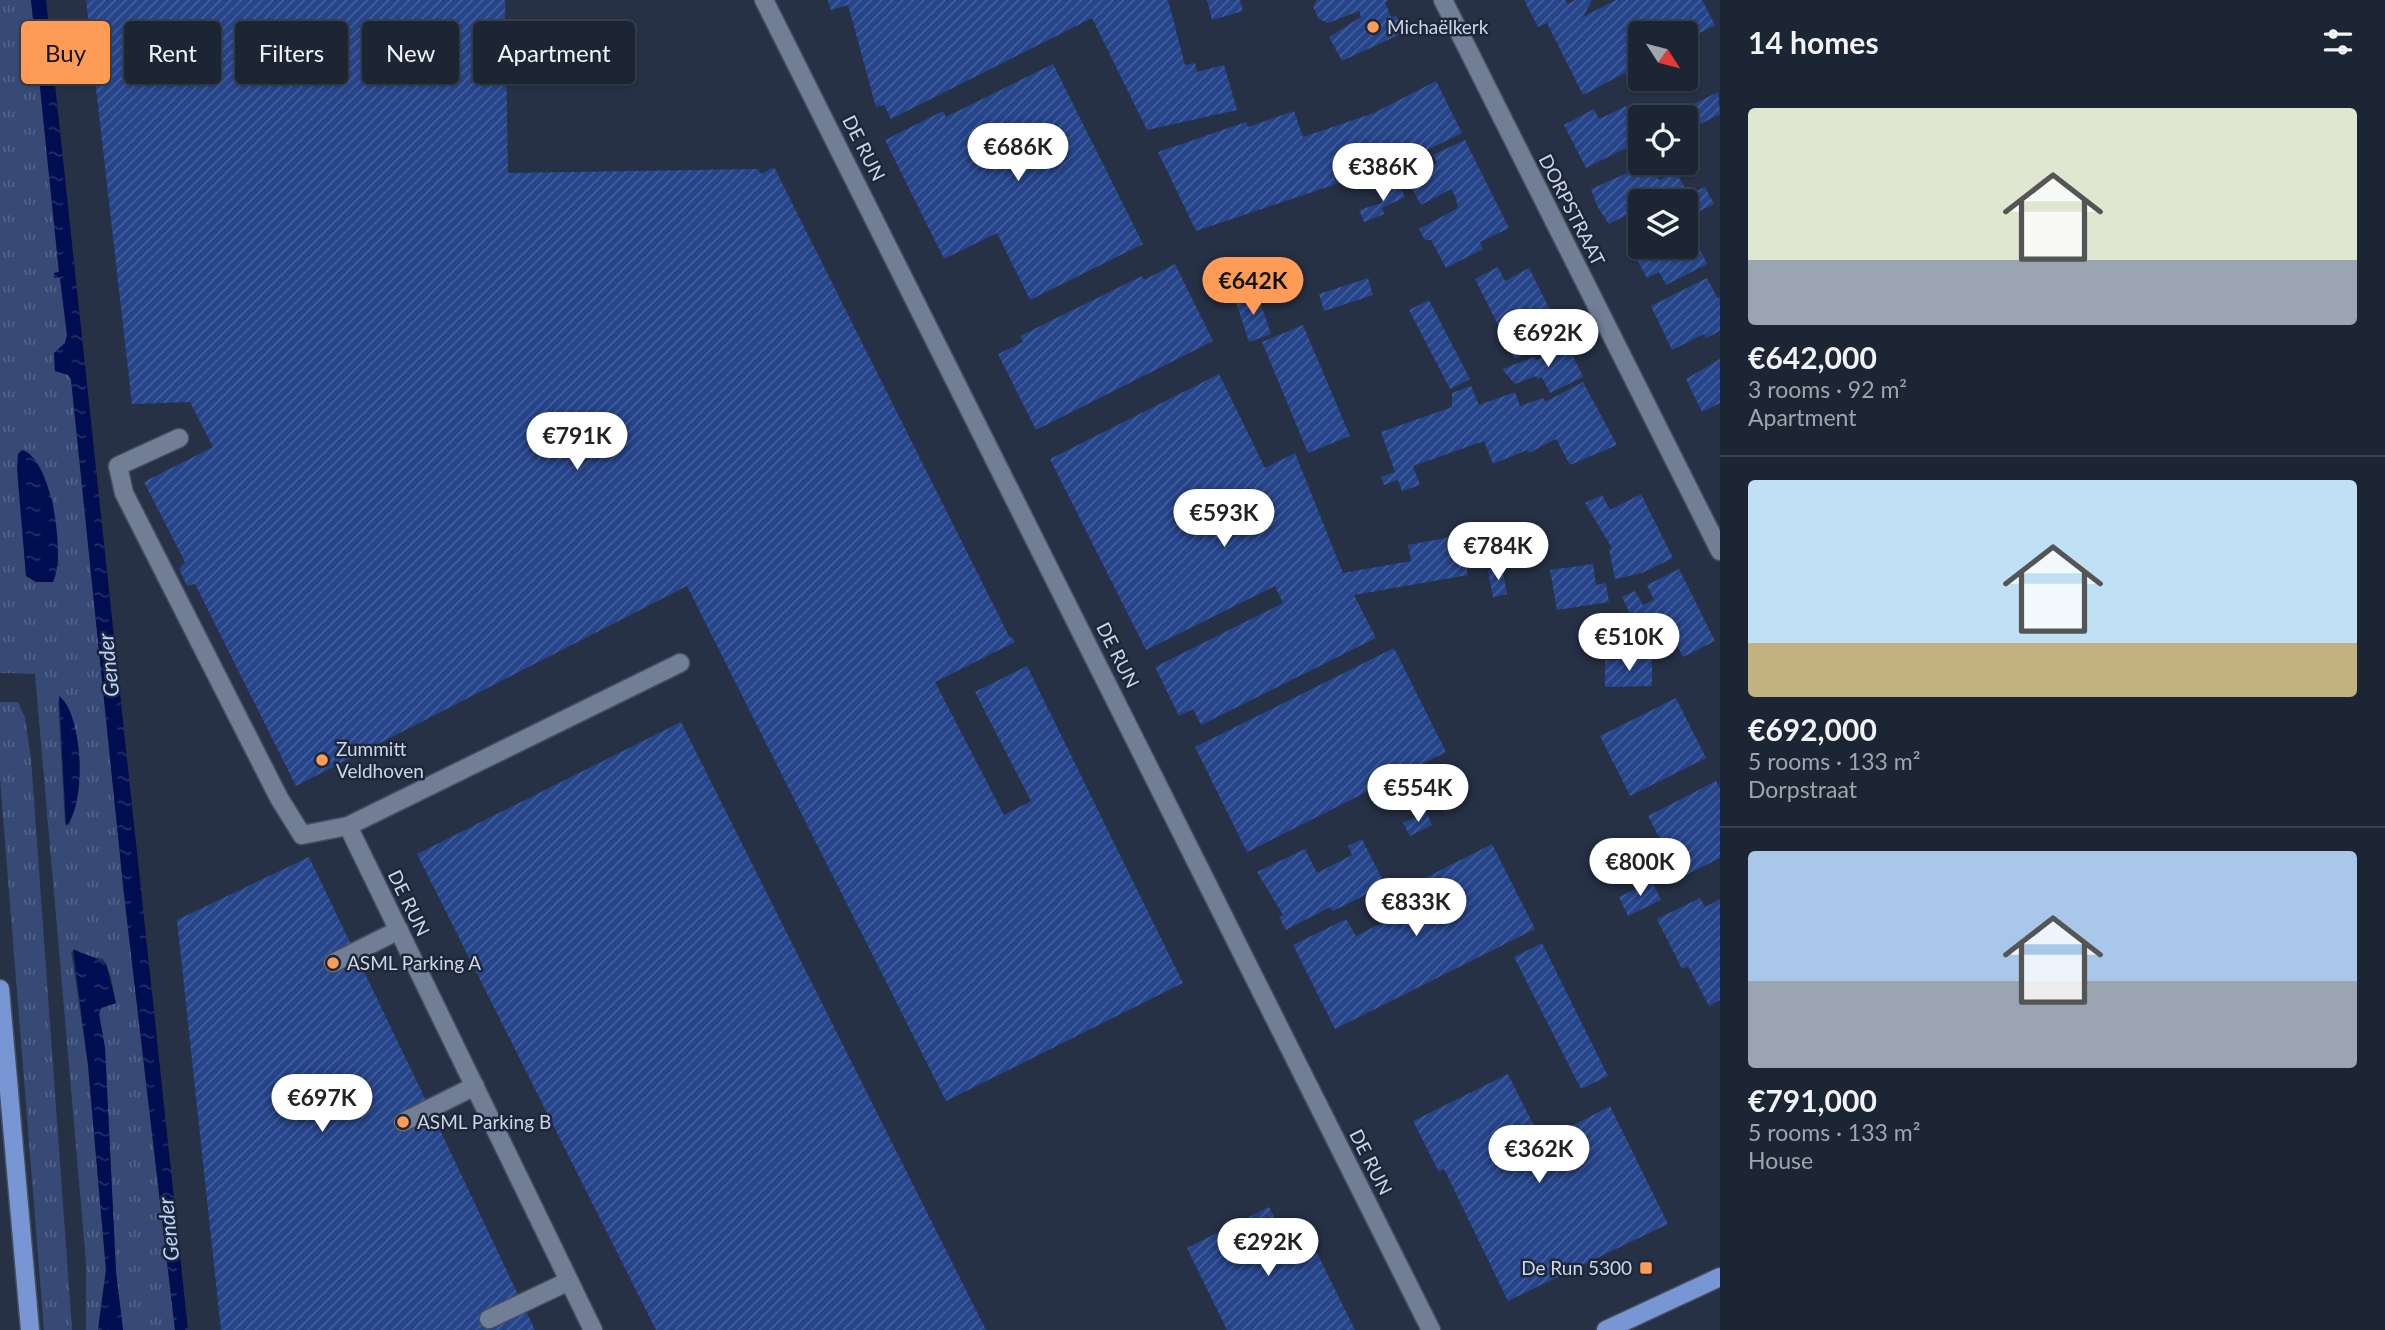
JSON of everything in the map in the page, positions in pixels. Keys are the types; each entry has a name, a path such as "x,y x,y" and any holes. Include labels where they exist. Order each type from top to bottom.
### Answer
{"main road":[{"path":"0,989 30,1330"},
{"path":"1606,1330 1720,1277"}],"street":[{"name":"DE RUN","path":"764,0 1431,1330"},
{"name":"DORPSTRAAT","path":"1443,0 1720,551"},
{"path":"178,438 118,466 124,493 279,798 302,835 348,827 680,663"},
{"name":"DE RUN","path":"348,827 593,1330"},
{"path":"333,963 399,930"},
{"path":"403,1122 475,1086"},
{"path":"489,1319 569,1281"}],"green space":[{"path":"0,0 31,0 33,21 21,21 21,84 40,84 59,272 54,273 54,277 60,278 67,335 65,343 54,357 55,371 68,375 71,379 124,894 175,1330 123,1330 116,1272 105,1048 99,1014 101,1008 116,1003 110,973 103,959 71,951 88,1065 106,1270 98,1330 86,1330 86,1262 35,674 0,673","holes":["18,454 31,455 53,501 59,566 26,576","58,700 74,727 80,760 77,794 69,825 65,824"]},
{"path":"0,702 18,702 25,718 31,759 72,1330 44,1330 0,779"}],"water":[{"path":"31,0 46,0 48,21 33,21"},
{"name":"Gender","path":"40,84 55,84 188,1330 175,1330 124,894 71,379 68,375 55,371 54,353 65,343 67,335 60,278 54,278 54,273 59,272"},
{"path":"22,450 32,457 41,470 54,510 58,552 53,582 36,582 26,576 17,469 18,454"},
{"path":"59,696 73,721 79,760 77,799 73,815 66,826"},
{"path":"73,949 106,963 116,1003 101,1008 99,1014 105,1048 116,1272 123,1330 98,1330 106,1270 88,1065"}],"building":[{"path":"86,0 505,0 505,21 473,21 473,84 506,84 508,173 758,169 761,174 774,167 1010,638 1015,642 935,682 1004,815 1031,801 975,692 1027,666 1183,983 946,1101 687,586 296,786 195,584 187,586 179,569 185,562 144,482 213,447 190,402 132,404 96,84 110,84 110,21 88,21"},
{"path":"828,0 1168,0 1185,65 1195,63 1197,72 1224,65 1237,110 1147,130 1092,18 891,119 884,105 876,107 848,5 831,10"},
{"path":"1207,0 1240,0 1243,11 1212,20"},
{"name":"Michaëlkerk","path":"1317,0 1389,0 1385,2 1391,17 1396,16 1405,32 1342,61 1329,37 1361,17 1359,11 1328,23 1319,19 1313,7"},
{"path":"1524,0 1565,0 1568,4 1575,0 1592,0 1583,17 1616,0 1702,0 1715,25 1698,34 1698,21 1628,21 1628,71 1583,95 1547,23 1538,27"},
{"path":"1053,64 1143,244 1030,300 997,233 944,259 885,140 943,111 946,117"},
{"path":"1436,81 1462,133 1382,172 1381,169 1196,231 1158,152 1246,122 1248,127 1294,111 1303,137 1374,113"},
{"path":"1718,92 1720,114 1698,125 1698,105 1692,105"},
{"path":"1626,106 1628,147 1586,168 1564,125 1594,109 1599,119"},
{"path":"1465,140 1509,228 1480,242 1483,249 1446,268 1431,240 1425,240 1419,229 1458,208 1456,198 1451,189 1421,205 1407,179 1437,163 1433,155"},
{"path":"1628,173 1628,175 1656,175 1659,180 1678,175 1684,187 1628,189 1628,214 1609,224 1597,206 1591,189"},
{"path":"1398,184 1405,197 1382,208 1384,214 1364,222 1359,210 1382,203 1378,194"},
{"path":"1705,187 1714,204 1698,212 1698,190"},
{"path":"1698,246 1707,264 1666,285 1659,272 1647,278 1637,259 1698,259"},
{"path":"1175,264 1213,341 1036,430 998,354 1023,342 1020,336 1142,276 1144,280"},
{"path":"1260,265 1268,288 1234,299 1226,276"},
{"path":"1498,267 1505,281 1529,268 1556,322 1532,334 1538,348 1515,359 1475,279"},
{"path":"1368,278 1373,295 1324,311 1319,294"},
{"path":"1707,278 1718,299 1720,297 1720,331 1706,338 1704,334 1672,350 1651,306"},
{"path":"1257,293 1271,334 1249,342 1235,299"},
{"path":"1429,300 1470,379 1450,389 1409,310"},
{"path":"1303,325 1350,436 1308,453 1262,342"},
{"path":"1567,344 1583,377 1550,393 1542,377 1538,379 1536,376 1515,384 1502,369 1535,357 1536,360"},
{"path":"1720,359 1720,403 1702,412 1686,379"},
{"path":"1219,374 1265,468 1295,453 1343,573 1411,561 1408,545 1461,535 1468,575 1354,595 1376,638 1201,725 1193,709 1179,716 1155,667 1283,603 1275,586 1146,650 1050,459"},
{"path":"1585,381 1584,384 1617,445 1570,465 1556,439 1529,453 1527,450 1493,464 1484,441 1413,466 1420,485 1402,491 1398,480 1384,485 1381,477 1395,472 1381,432 1452,407 1452,393 1471,386 1479,405 1515,392 1520,406 1543,398 1545,402"},
{"path":"1641,494 1673,558 1642,573 1615,579 1609,549 1612,548 1585,503 1602,495 1610,510"},
{"path":"1593,564 1596,585 1606,583 1609,602 1557,610 1550,570"},
{"path":"1502,568 1507,594 1493,597 1488,571"},
{"path":"1679,569 1715,641 1683,657 1671,634 1630,644 1621,617 1629,612 1622,597 1635,591 1643,605 1654,600 1647,585"},
{"path":"1394,648 1446,752 1247,852 1195,747"},
{"path":"1652,659 1652,686 1605,687 1605,660"},
{"path":"1676,698 1706,758 1630,796 1600,736"},
{"path":"681,722 986,1330 656,1330 417,854"},
{"path":"1716,781 1720,788 1720,858 1680,878 1648,816"},
{"path":"1426,811 1432,825 1410,836 1403,823"},
{"path":"1362,839 1385,885 1333,911 1330,907 1286,930 1279,917 1283,915 1257,872 1305,849 1317,873 1352,855 1348,846"},
{"path":"1492,844 1535,929 1335,1029 1293,945 1346,919 1356,936 1401,913 1392,895"},
{"path":"1657,848 1667,867 1642,879 1633,860"},
{"path":"309,857 535,1330 221,1330 177,920"},
{"path":"1652,881 1661,900 1628,916 1619,897"},
{"path":"1700,898 1705,907 1720,899 1720,1000 1709,1006 1688,966 1682,969 1657,919"},
{"path":"1542,943 1608,1076 1581,1089 1514,957"},
{"path":"1508,1074 1542,1142 1610,1106 1668,1224 1508,1301 1444,1169 1439,1172 1413,1121"},
{"path":"1269,1207 1283,1235 1303,1225 1355,1330 1227,1330 1187,1248"}],"place":[{"name":"Michaëlkerk","path":"1373,27"},
{"name":"Zummitt Veldhoven","path":"322,760"},
{"name":"ASML Parking A","path":"333,963"},
{"name":"ASML Parking B","path":"403,1122"},
{"name":"De Run 5300","path":"1646,1268"}]}
